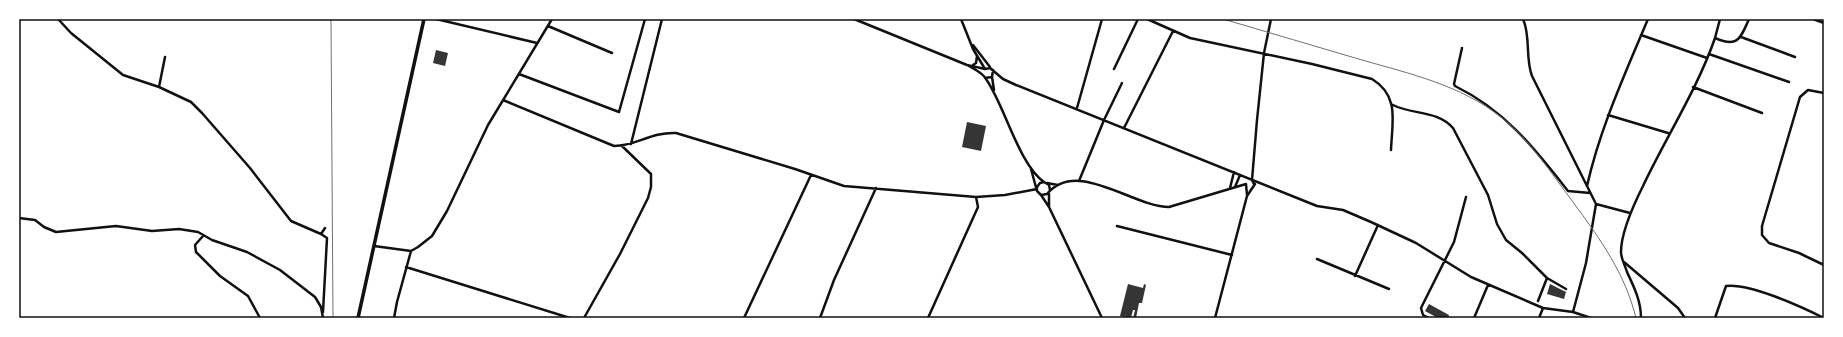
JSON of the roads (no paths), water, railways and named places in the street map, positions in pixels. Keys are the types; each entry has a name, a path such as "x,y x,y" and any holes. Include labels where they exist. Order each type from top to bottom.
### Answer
{"main road":[{"path":"358,318 424,19"}],"street":[{"path":"58,19 71,33 123,75 159,87 191,102 250,168 291,221 327,238 323,316"},
{"path":"436,19 537,43"},
{"path":"374,246 411,251 427,242 437,228 471,159 503,100 552,19"},
{"path":"519,74 619,112 645,19"},
{"path":"631,144 662,19"},
{"path":"855,19 967,65 984,76 994,91 1031,169 1037,188 1049,207 1102,318"},
{"path":"961,19 985,69 984,76"},
{"path":"1077,108 1102,19"},
{"path":"1114,69 1138,19"},
{"path":"1148,19 1190,38 1264,53 1372,79 1388,92 1393,105 1391,150"},
{"path":"1253,186 1252,180 1264,53 1271,19"},
{"path":"1523,19 1526,29 1529,67 1532,76 1596,204 1586,263 1574,312"},
{"path":"1587,186 1593,161 1608,115 1648,19"},
{"path":"1641,318 1641,308 1623,262 1621,247 1630,213 1668,133 1709,54 1720,19"},
{"path":"1714,38 1729,43 1736,41 1741,37 1749,19"},
{"path":"1813,19 1824,23"},
{"path":"548,26 612,53"},
{"path":"1124,128 1173,31"},
{"path":"1641,35 1707,58"},
{"path":"1741,37 1795,57"},
{"path":"972,44 992,69 1003,78 1016,85 1077,108 1317,206 1343,210 1416,243 1467,275 1543,308 1574,312 1591,318"},
{"path":"1462,48 1454,84 1455,86 1479,99 1516,128 1531,143 1568,191 1590,193"},
{"path":"1709,54 1788,82"},
{"path":"973,66 976,63 978,56"},
{"path":"159,87 164,57"},
{"path":"967,65 992,69"},
{"path":"992,69 994,91"},
{"path":"984,76 992,76"},
{"path":"1079,182 1104,120 1122,83"},
{"path":"1693,87 1762,113"},
{"path":"1824,93 1808,90 1800,97 1762,226 1762,235 1769,243 1799,253 1824,265"},
{"path":"503,100 614,146 631,144 658,133 676,133 844,186 976,197 1005,195 1037,188 1039,184 1079,182 1114,189 1140,201 1161,207 1169,207 1230,188 1246,185 1253,186"},
{"path":"1393,105 1437,117 1449,123 1488,195 1497,224 1506,240 1546,278 1566,289"},
{"path":"1608,115 1668,133"},
{"path":"584,318 620,254 648,198 651,187 651,174 622,146"},
{"path":"1031,169 1050,186 1049,207"},
{"path":"1230,188 1234,172"},
{"path":"744,318 811,175"},
{"path":"1235,187 1240,175"},
{"path":"1248,196 1246,185 1248,180 1252,180"},
{"path":"1216,318 1248,196 1253,186 1259,182"},
{"path":"1041,195 1045,196 1058,184"},
{"path":"820,318 834,280 876,188"},
{"path":"928,318 978,207 976,197"},
{"path":"1429,318 1423,315 1421,308 1454,242 1466,197"},
{"path":"1596,204 1630,213"},
{"path":"19,218 36,220 44,227 56,232 116,226 152,231 179,229 198,232 203,236 228,247 247,252 280,270 315,297 323,316"},
{"path":"1355,276 1378,225"},
{"path":"1117,226 1232,254"},
{"path":"321,234 325,228"},
{"path":"203,236 195,245 196,252 220,276 248,296 260,318"},
{"path":"394,318 411,251"},
{"path":"1317,260 1389,289"},
{"path":"1623,262 1672,303 1685,318"},
{"path":"406,267 570,318"},
{"path":"1538,301 1546,278"},
{"path":"1474,318 1488,285"},
{"path":"1715,318 1726,286 1733,285 1754,290 1824,318"},
{"path":"1540,318 1543,308"}],"railway":[{"path":"331,19 333,318"},
{"path":"1223,19 1417,76 1469,97 1501,117 1512,126 1540,157 1602,243 1625,286 1636,318"}]}
